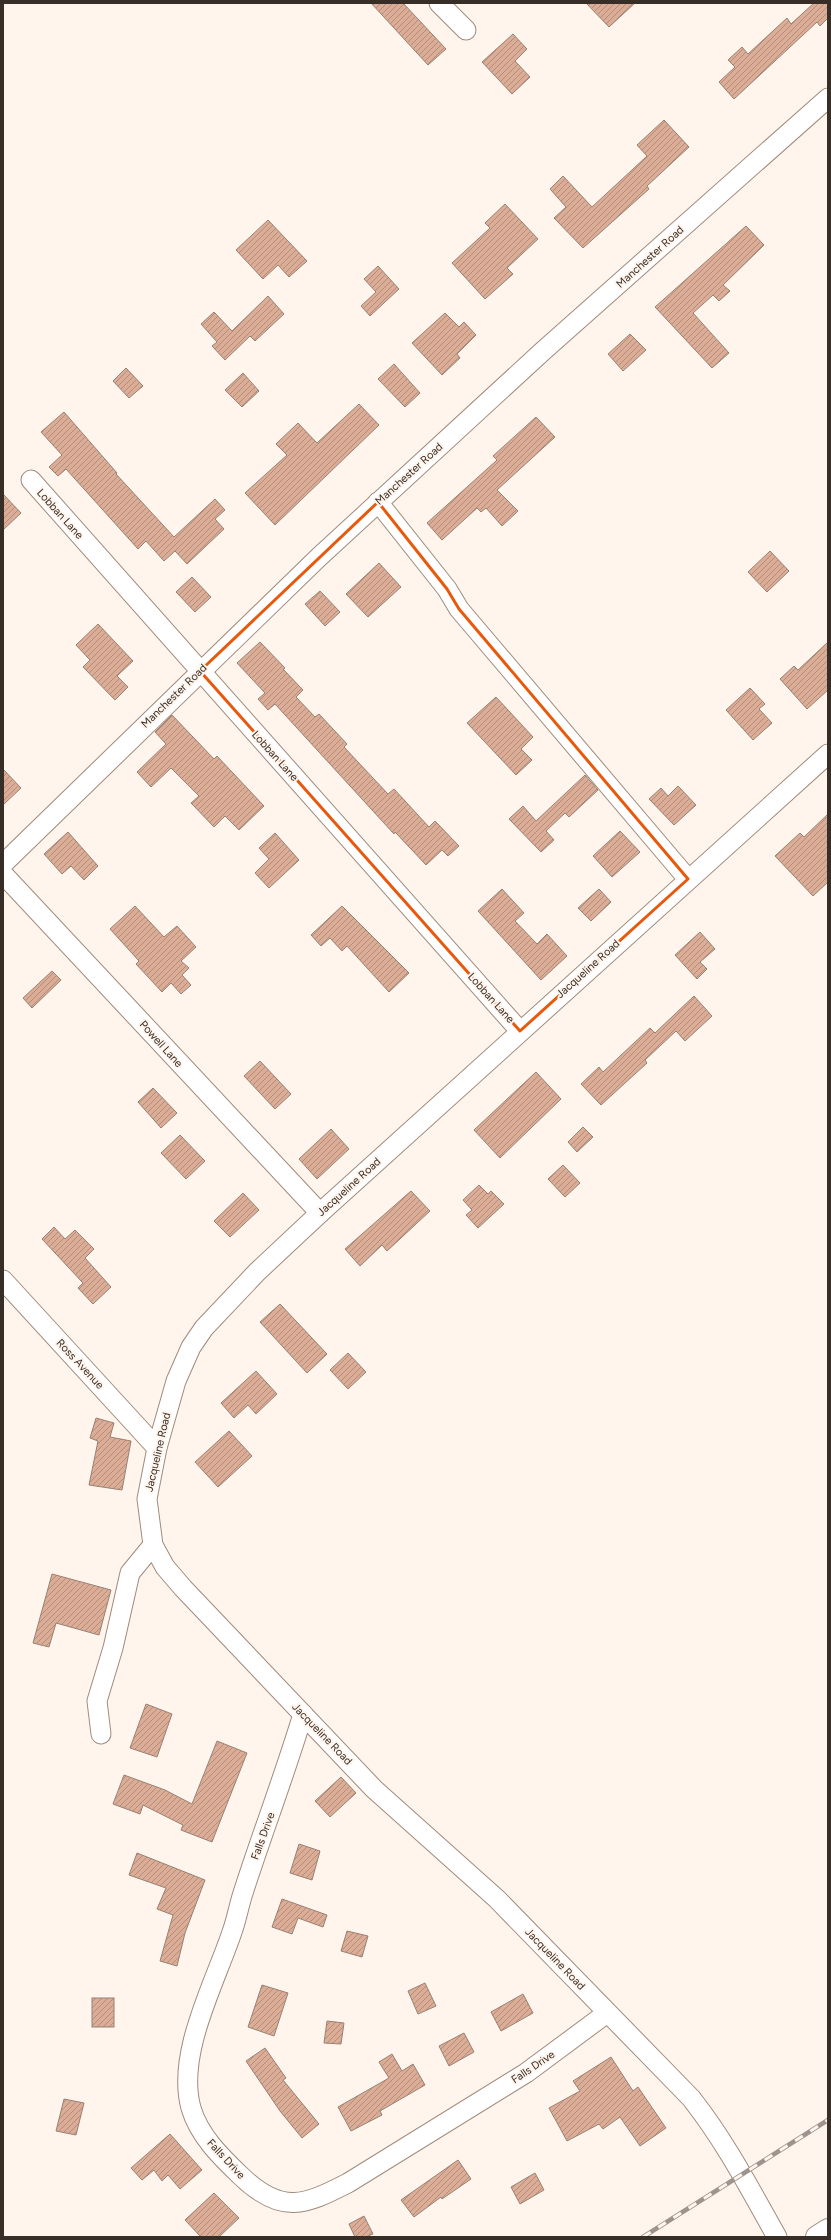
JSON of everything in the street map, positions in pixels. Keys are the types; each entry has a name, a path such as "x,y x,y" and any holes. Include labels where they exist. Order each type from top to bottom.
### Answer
{"main road":[{"path":"817,2237 828,2230"}],"street":[{"path":"440,3 466,30"},
{"name":"Manchester Road","path":"3,864 200,671 378,502 543,351 828,98"},
{"name":"Lobban Lane","path":"31,480 520,1031"},
{"path":"378,502 447,589 459,609 688,879"},
{"name":"Jacqueline Road","path":"777,2237 742,2174 711,2124 691,2098 497,1899 374,1789 183,1588 165,1567 154,1545 148,1499 157,1448 176,1381 191,1347 204,1328 252,1277 320,1213 828,754"},
{"name":"Powell Lane","path":"3,874 320,1213"},
{"name":"Ross Avenue","path":"3,1280 157,1448"},
{"path":"101,1734 96,1701 114,1648 130,1573 154,1545"},
{"name":"Falls Drive","path":"303,1714 284,1777 243,1892 233,1930 197,2029 187,2069 191,2108 208,2141 224,2160 246,2181 281,2202 304,2203 319,2198 348,2183 526,2073 607,2013"}],"highlighted area":[{"path":"378,502 447,589 459,609 688,879 520,1031 200,671"}],"building":[{"path":"371,3 403,3 446,49 428,65"},
{"path":"586,3 635,3 609,27"},
{"path":"814,3 828,3 828,18 820,26 817,22 734,99 719,82 735,67 728,60 742,47 748,54 787,18 791,24"},
{"path":"513,34 527,49 515,61 530,77 512,94 482,62"},
{"path":"664,120 689,147 647,186 649,189 583,248 554,218 566,207 550,189 563,176 592,207 647,156 637,145"},
{"path":"505,204 538,239 507,268 513,274 485,299 452,263 490,228 485,223"},
{"path":"268,220 307,261 289,277 278,265 263,279 236,250"},
{"path":"746,226 764,245 723,285 730,291 719,301 713,295 693,313 729,353 712,368 655,307"},
{"path":"378,266 399,289 370,316 361,306 376,292 364,279"},
{"path":"268,296 284,314 255,341 250,336 225,360 212,346 217,342 201,324 214,312 232,331"},
{"path":"445,313 459,327 464,322 476,335 457,354 460,358 442,375 412,343"},
{"path":"630,334 646,350 623,371 608,354"},
{"path":"394,364 420,393 405,407 378,379"},
{"path":"126,368 143,386 129,398 113,381"},
{"path":"243,373 259,391 242,407 225,390"},
{"path":"359,404 379,425 275,525 245,493 287,455 276,444 298,423 317,443"},
{"path":"64,412 117,473 116,474 174,537 215,499 225,510 215,519 224,529 187,564 175,551 164,561 146,541 138,549 66,469 58,476 49,467 62,455 41,432"},
{"path":"536,417 555,437 497,490 518,511 502,526 486,508 481,512 477,508 442,540 427,523 497,460 493,456"},
{"path":"3,494 21,513 3,530"},
{"path":"770,551 789,571 767,592 748,572"},
{"path":"379,563 401,587 368,617 346,594"},
{"path":"192,577 211,597 195,612 176,592"},
{"path":"320,591 340,612 325,626 305,604"},
{"path":"98,624 133,661 117,676 128,687 115,700 83,667 90,660 76,645"},
{"path":"260,642 285,668 283,669 303,690 296,697 315,717 319,714 347,744 344,747 388,794 394,789 429,827 435,821 459,846 448,856 442,850 426,865 395,832 394,834 275,704 268,710 258,699 265,693 237,663"},
{"path":"828,642 828,690 807,709 780,679 794,666 798,670"},
{"path":"750,688 765,704 759,709 772,723 753,740 726,710"},
{"path":"496,697 533,737 521,749 532,760 516,775 467,723"},
{"path":"172,715 214,759 217,756 264,806 239,830 225,816 214,827 191,803 199,796 171,768 151,787 137,772 166,744 155,732"},
{"path":"3,769 21,788 3,805"},
{"path":"585,775 598,790 569,817 565,813 546,831 554,840 541,852 509,819 523,806 536,821"},
{"path":"678,786 696,805 674,825 649,799 661,788 668,796"},
{"path":"828,814 828,882 813,896 775,856 800,833 804,837"},
{"path":"620,831 640,852 612,877 593,856"},
{"path":"68,832 98,866 84,880 71,866 62,874 44,854"},
{"path":"275,833 299,860 269,888 255,873 269,859 259,848"},
{"path":"502,889 524,913 515,921 537,944 547,934 567,956 541,980 478,911"},
{"path":"599,889 611,902 591,921 578,908"},
{"path":"135,906 164,937 177,926 196,947 181,961 189,968 182,975 191,985 181,994 171,983 162,992 136,964 139,961 110,929"},
{"path":"342,906 409,973 389,992 347,946 342,951 330,938 321,946 311,935"},
{"path":"700,932 715,949 700,962 707,969 697,979 675,955"},
{"path":"52,971 61,980 32,1008 23,998"},
{"path":"694,996 712,1016 685,1041 676,1031 645,1060 647,1063 601,1105 581,1084 599,1067 603,1072 650,1028 655,1033"},
{"path":"260,1061 291,1094 275,1109 244,1076"},
{"path":"536,1072 561,1099 500,1158 474,1130"},
{"path":"153,1088 177,1113 161,1128 138,1102"},
{"path":"583,1127 593,1137 577,1152 568,1142"},
{"path":"331,1129 349,1149 317,1179 299,1159"},
{"path":"180,1135 205,1161 186,1179 161,1153"},
{"path":"563,1165 580,1183 565,1197 548,1179"},
{"path":"479,1185 488,1194 491,1191 504,1204 478,1228 466,1215 472,1210 463,1200"},
{"path":"411,1191 430,1211 387,1251 382,1245 360,1266 345,1249"},
{"path":"243,1193 259,1210 230,1237 214,1221"},
{"path":"54,1227 65,1239 75,1230 94,1249 85,1258 111,1287 93,1304 78,1288 83,1283 42,1239"},
{"path":"280,1304 327,1354 307,1373 260,1322"},
{"path":"348,1353 366,1372 348,1389 330,1370"},
{"path":"256,1371 277,1394 256,1414 248,1405 234,1418 221,1403"},
{"path":"96,1418 114,1423 110,1437 131,1441 122,1490 89,1485 98,1441 90,1438"},
{"path":"229,1431 252,1456 218,1487 195,1462"},
{"path":"52,1574 111,1590 99,1635 56,1623 49,1647 33,1643"},
{"path":"146,1704 172,1714 157,1757 130,1748"},
{"path":"217,1741 247,1753 212,1842 181,1830 183,1825 143,1805 140,1814 113,1804 124,1775 165,1790 192,1804"},
{"path":"341,1777 356,1793 330,1817 315,1801"},
{"path":"299,1844 320,1851 312,1880 290,1873"},
{"path":"137,1853 205,1880 185,1933 177,1966 160,1961 173,1915 157,1909 166,1888 129,1875"},
{"path":"282,1899 327,1915 323,1927 298,1918 292,1934 272,1927"},
{"path":"347,1931 368,1936 362,1957 341,1951"},
{"path":"425,1983 436,2006 418,2014 408,1991"},
{"path":"262,1985 288,1993 274,2036 248,2027"},
{"path":"523,1994 533,2013 501,2031 491,2012"},
{"path":"92,1998 114,1998 114,2027 92,2027"},
{"path":"327,2021 344,2023 341,2044 324,2043"},
{"path":"464,2033 474,2052 449,2066 439,2046"},
{"path":"265,2048 286,2078 283,2080 319,2124 302,2138 280,2111 246,2061"},
{"path":"392,2054 402,2071 413,2064 425,2085 380,2111 382,2115 351,2131 338,2107 389,2078 379,2062"},
{"path":"611,2057 633,2091 638,2087 666,2128 640,2146 620,2117 603,2129 599,2124 567,2141 549,2108 580,2091 573,2081"},
{"path":"64,2099 84,2103 76,2135 56,2131"},
{"path":"170,2134 202,2170 180,2189 168,2175 162,2181 154,2170 142,2180 131,2168"},
{"path":"458,2160 471,2179 442,2199 441,2197 414,2217 401,2200"},
{"path":"535,2173 544,2190 520,2204 511,2187"},
{"path":"214,2193 239,2218 219,2237 201,2237 185,2220"},
{"path":"364,2216 373,2234 365,2237 355,2237 349,2224"}],"railway":[{"path":"643,2237 828,2120"}]}
